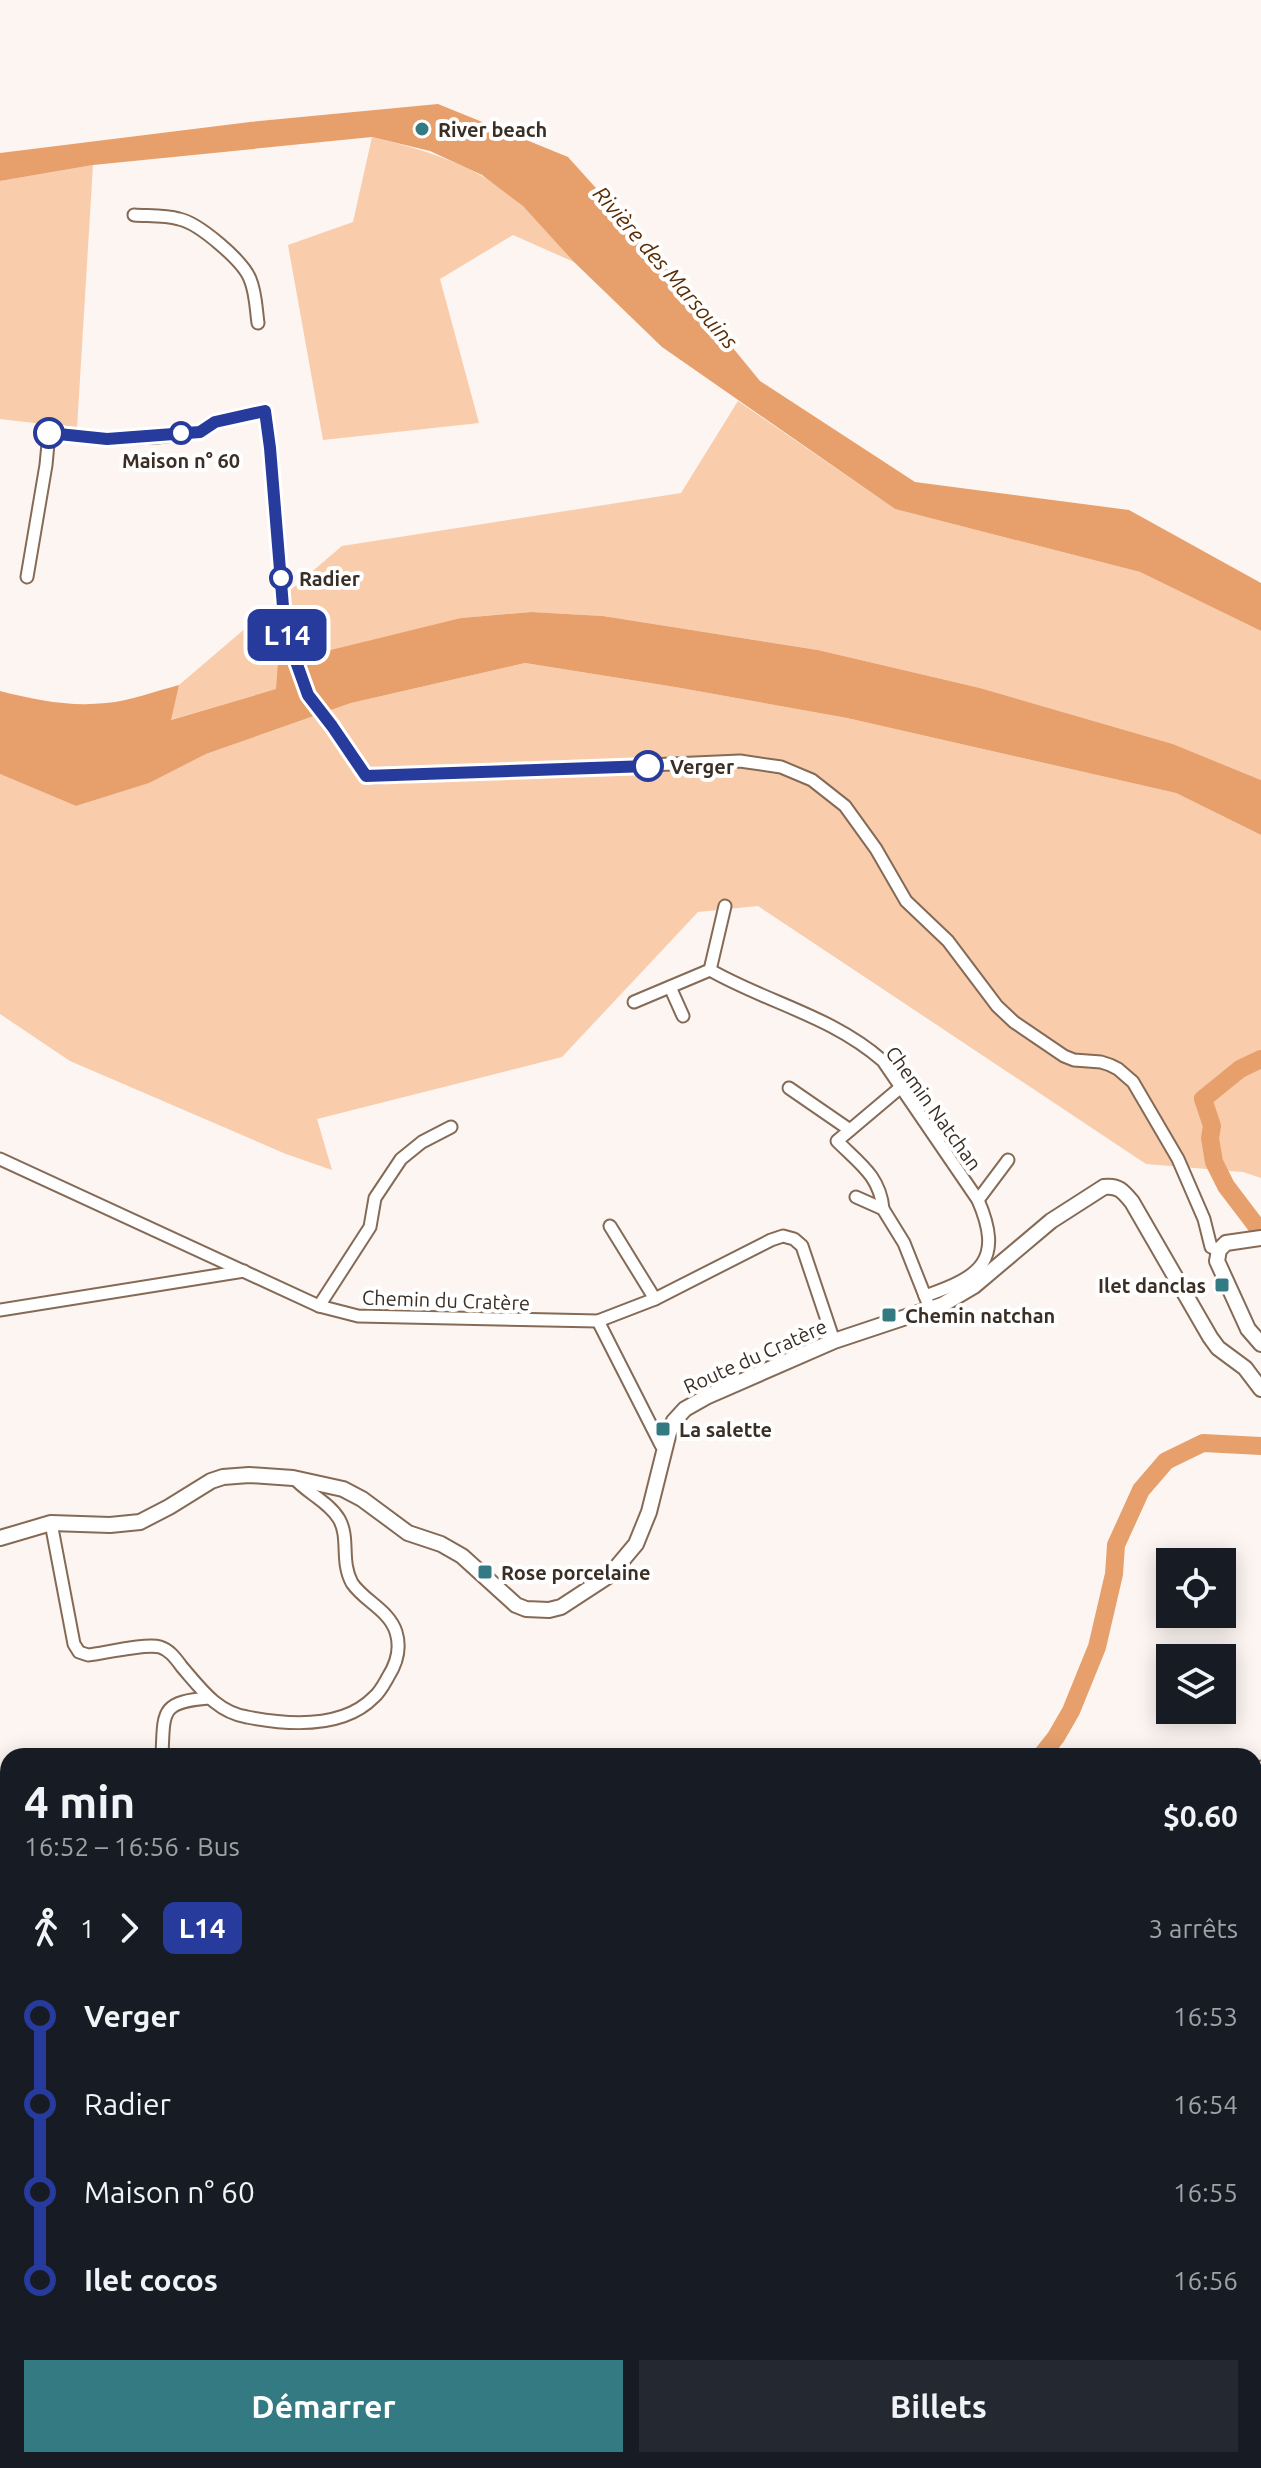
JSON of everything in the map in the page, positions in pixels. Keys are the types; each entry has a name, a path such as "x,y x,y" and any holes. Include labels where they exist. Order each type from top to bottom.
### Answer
{"street":[{"path":"134,215 180,219 198,226 211,236 248,275 258,323"},
{"path":"27,577 49,433 107,439 200,432 215,422 265,411 285,631 308,695 366,776 740,761 781,767 812,780 845,806 876,849 906,901 948,941 997,1006 1014,1022 1064,1056 1110,1065 1133,1082 1178,1159 1204,1219 1211,1247 1219,1250"},
{"path":"634,1002 710,970 725,906"},
{"name":"Chemin Natchan","path":"710,970 838,1028 883,1061 978,1200 987,1221 990,1238 988,1252 972,1275 927,1303"},
{"path":"670,987 683,1016"},
{"path":"901,1087 837,1141 875,1179 880,1188 883,1209 904,1243 927,1303"},
{"path":"789,1088 850,1130"},
{"path":"319,1306 370,1227 375,1198 401,1159 422,1142 451,1127"},
{"name":"Chemin du Cratère","path":"0,1159 319,1306 358,1316 598,1321 655,1299 760,1244 783,1236 794,1239 802,1246 834,1341"},
{"path":"978,1200 1008,1160"},
{"name":"Route du Cratère","path":"0,1538 51,1523 125,1525 140,1522 223,1477 293,1478 343,1489 362,1499 408,1533 441,1544 462,1556 516,1605 526,1609 561,1607 610,1575 625,1561 636,1544 649,1512 664,1447 674,1421 685,1409 708,1396 927,1303 942,1305 974,1286 1051,1221 1104,1187 1120,1188 1132,1202 1210,1337 1218,1348 1245,1368 1261,1389"},
{"path":"856,1197 883,1209"},
{"path":"610,1226 655,1299"},
{"path":"1261,1238 1226,1243 1219,1250 1217,1261 1248,1329 1261,1344"},
{"path":"0,1310 244,1271"},
{"path":"598,1321 664,1447"},
{"path":"51,1523 74,1644 79,1652 88,1655 157,1646 168,1651 209,1698 226,1711 246,1717 313,1722 336,1719 359,1709 375,1697 394,1668 399,1650 397,1634 392,1621 353,1584 344,1563 344,1532 338,1518 327,1505 293,1478"},
{"path":"162,1748 164,1717 173,1704 209,1698"}],"shaded area":[{"path":"372,137 433,154 489,180 530,213 574,262 513,235 440,279 479,423 323,440 288,245 353,222"},
{"path":"93,165 77,428 0,419 0,181"},
{"path":"738,401 895,509 1140,572 1261,631 1261,780 1173,744 980,688 818,650 603,616 531,612 461,618 277,689 170,720 179,685 342,546 681,493"},
{"path":"525,663 847,718 1176,793 1261,835 1261,1178 1243,1172 1146,1164 758,906 698,912 562,1057 317,1119 332,1170 286,1154 70,1061 0,1014 0,774 76,806 148,783 206,754 351,703"}],"water":[{"name":"Rivière des Marsouins","path":"438,104 568,157 659,258 760,381 915,482 1129,510 1261,583 1261,631 1140,572 895,509 662,347 574,262 523,206 482,175 430,151 372,137 93,165 0,181 0,153 250,122"},
{"path":"531,612 603,616 818,650 980,688 1173,744 1261,780 1261,835 1176,793 847,718 525,663 351,703 206,754 149,783 76,806 0,774 0,691 53,702 93,704 124,700 179,685 171,720 276,689 278,663 461,618"}],"waterway":[{"path":"1261,1059 1240,1069 1203,1099 1212,1126 1210,1138 1214,1162 1226,1186 1261,1232"},
{"path":"1047,1748 1071,1711 1097,1647 1114,1574 1116,1545 1141,1490 1166,1461 1203,1443 1261,1446"}],"bus line":[{"name":"L14","path":"49,433 107,439 157,437 200,432 215,422 265,411 285,631 308,695 366,776 648,766"}],"place":[{"name":"River beach","path":"422,129"},
{"name":"Maison n° 60","path":"181,433"},
{"name":"Radier","path":"281,578"},
{"name":"Verger","path":"648,766"},
{"name":"Ilet danclas","path":"1222,1285"},
{"name":"Chemin natchan","path":"889,1315"},
{"name":"La salette","path":"663,1429"},
{"name":"Rose porcelaine","path":"485,1572"}]}
